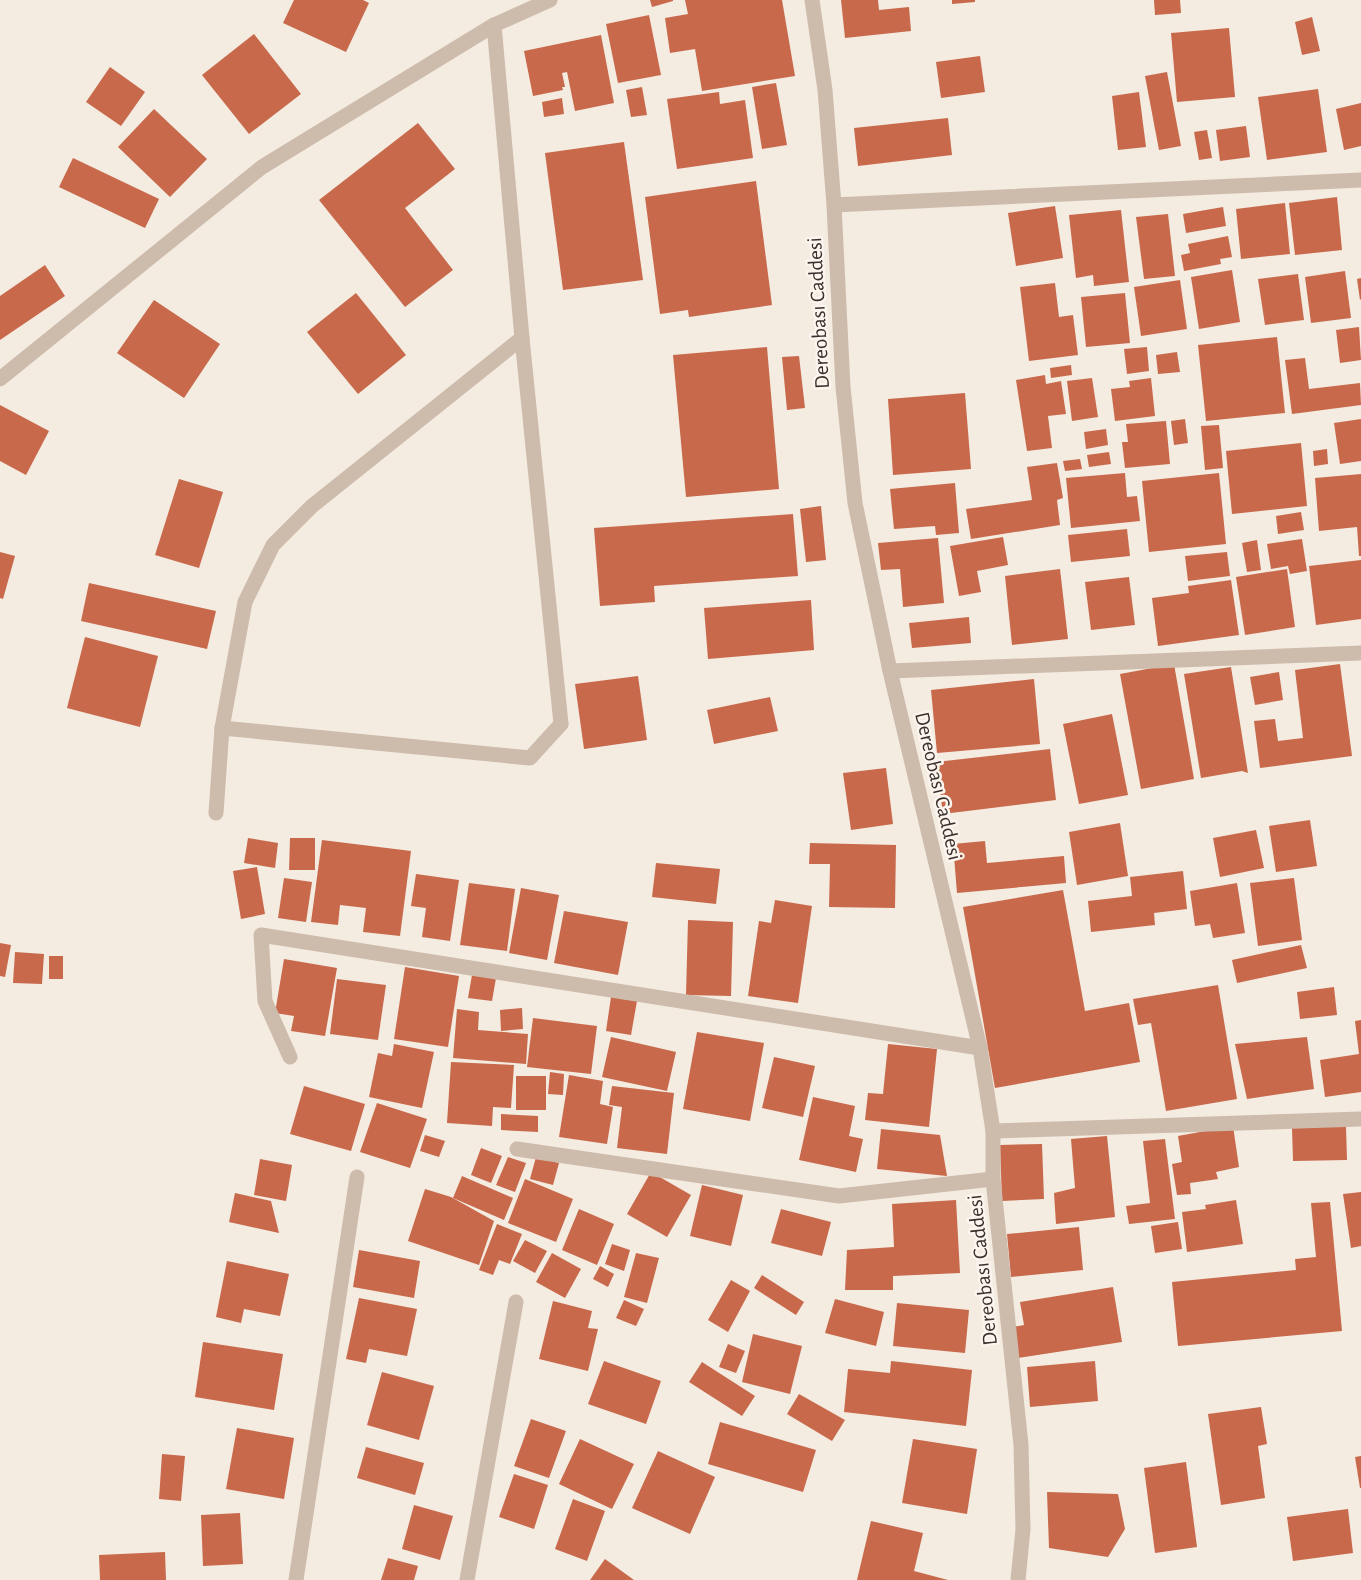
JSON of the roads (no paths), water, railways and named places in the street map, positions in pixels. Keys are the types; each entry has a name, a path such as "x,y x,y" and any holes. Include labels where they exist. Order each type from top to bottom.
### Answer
{"street":[{"path":"0,379 262,167 495,25 550,0"},
{"name":"Dereobası Caddesi","path":"812,0 825,90 834,205 843,387 855,503 890,671 980,1048 993,1131 993,1179 1021,1445 1023,1529 1018,1580"},
{"path":"222,728 530,758 561,724 522,338 495,25"},
{"path":"834,205 1361,180"},
{"path":"216,813 222,728 245,602 273,546 312,506 522,338"},
{"path":"890,671 1361,653"},
{"path":"291,1057 265,1001 261,935 980,1048"},
{"path":"993,1131 1361,1119"},
{"path":"517,1149 839,1196 993,1179"},
{"path":"296,1580 357,1177"},
{"path":"467,1580 516,1302"}]}
